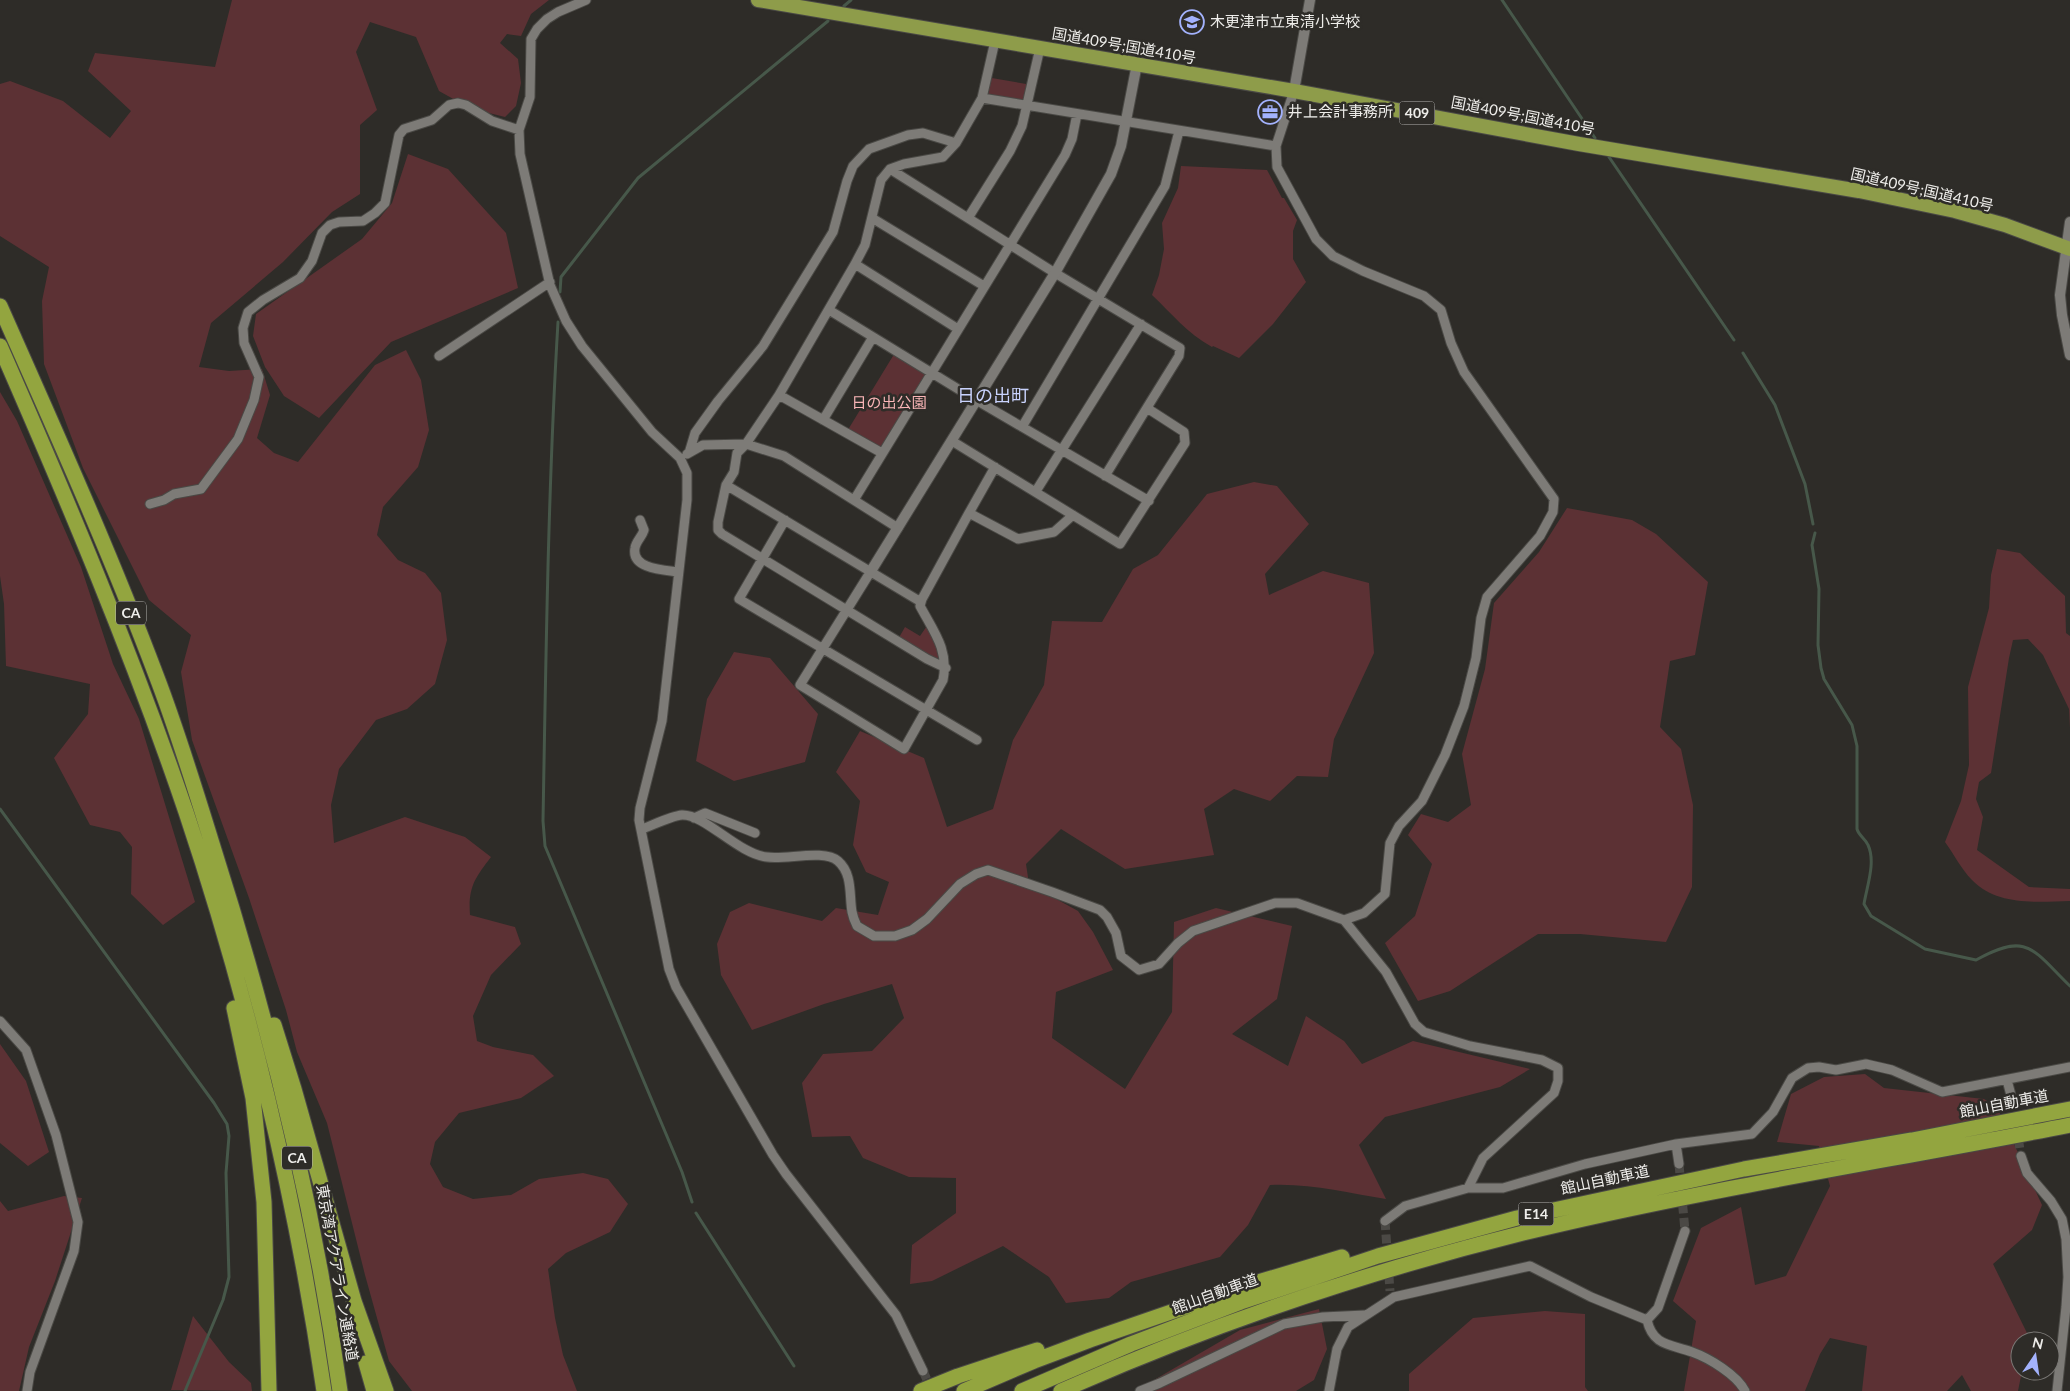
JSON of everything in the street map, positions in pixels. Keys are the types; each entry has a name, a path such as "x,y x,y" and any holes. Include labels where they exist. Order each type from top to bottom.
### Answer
{"highway":[{"name":"国道409号;国道410号","path":"758,0 1294,91 1579,144 1859,191 1955,211 2005,225 2068,248"},
{"name":"CA","path":"0,306 57,434 157,676 203,814"},
{"name":"CA","path":"0,346 100,581 187,815 250,1028 293,1216 324,1391"},
{"name":"東京湾アクアライン連絡道","path":"203,814 239,928 287,1112 308,1212 340,1391"},
{"path":"203,814 251,934 274,1024 354,1301 386,1391"},
{"path":"187,815 200,878 240,1034 253,1098 264,1202 269,1391"},
{"name":"館山自動車道","path":"1022,1391 1131,1344 1241,1302 1378,1256 1517,1218 1744,1168 1912,1140 2070,1109"},
{"name":"E14","path":"1061,1391 1248,1316 1383,1272 1522,1234 1746,1185 2070,1125"},
{"path":"964,1391 1034,1361 1255,1283 1447,1226 1517,1218"},
{"path":"354,1301 357,1330 374,1391"},
{"path":"266,1308 272,1330 279,1391"},
{"path":"921,1391 958,1376 1033,1352 1153,1320"},
{"path":"1084,1391 1138,1359"}],"street":[{"path":"586,0 547,19 537,29 531,40 530,97 519,130 520,154 550,282 566,321 582,346 652,432 680,458 687,474 688,485 662,720 640,808 639,820 669,968 683,1000 773,1155 896,1315 923,1371"},
{"path":"1310,0 1294,91 1276,146 1277,167 1316,239 1334,256 1363,271 1424,296 1440,310 1451,343 1464,372 1554,499 1553,512 1540,536 1487,597 1481,618 1476,658 1464,706 1445,755 1422,801 1399,826 1390,844 1385,894 1364,913 1344,920"},
{"path":"946,668 927,659 762,559 718,530 718,522 726,485 734,472 736,453 746,444 779,395 865,244 880,180 890,169 904,164 943,157 956,143 982,98 995,41"},
{"path":"968,218 1010,151 1022,126 1040,48"},
{"path":"995,466 926,588 921,602 920,606 945,654 946,668 943,680 904,749 800,685 1055,273 1111,174 1126,122 1137,64"},
{"path":"982,98 1276,146"},
{"path":"150,504 164,500 174,494 201,489 234,445 254,400 258,377 244,343 243,328 248,312 263,300 300,278 312,261 322,233 330,225 363,221 375,214 385,203 399,135 404,129 432,120 449,105 458,103 466,105 492,120 519,130"},
{"path":"854,500 1065,154 1072,139 1077,114"},
{"path":"1022,427 1165,186 1179,130"},
{"path":"690,453 695,433 763,346 833,232 846,181 853,166 869,150 908,135 923,133 956,143"},
{"path":"890,169 1055,273 1180,348 1178,356 1106,476"},
{"path":"872,218 984,286"},
{"path":"2070,222 2068,248 2060,295 2070,355"},
{"path":"855,264 958,329"},
{"path":"439,356 550,282"},
{"path":"829,310 976,400 1149,501"},
{"path":"1036,491 1140,324"},
{"path":"823,420 873,337"},
{"path":"779,395 882,453"},
{"path":"952,441 1120,544 1185,443 1185,436 1179,428 1150,410 1148,406"},
{"path":"680,458 703,445 746,444 784,456 898,528"},
{"path":"726,485 921,602"},
{"path":"969,513 1018,539 1054,532 1073,515"},
{"path":"640,520 644,530 635,545 634,553 636,559 653,569 678,572"},
{"path":"785,520 738,599 977,740"},
{"path":"694,818 705,813 755,833"},
{"path":"642,829 682,815 694,818 752,853 766,857 792,858 817,855 830,857 839,862 848,875 852,913 857,926 874,936 895,936 912,930 927,919 960,884 976,874 988,870 1100,910 1116,933 1121,956 1139,970 1159,964 1178,943 1193,931 1275,904 1297,903 1344,920 1386,972 1415,1024 1424,1032 1470,1046 1542,1060 1558,1068 1558,1081 1554,1092 1483,1158 1468,1188"},
{"path":"0,1021 26,1050 56,1134 78,1222 74,1251 30,1372 27,1391"},
{"path":"1385,1221 1405,1206 1468,1188 1503,1188 1585,1164 1676,1144 1752,1134 1773,1112 1792,1078 1808,1068 1819,1067 1836,1070 1866,1064 1892,1070 1942,1092 2070,1067"},
{"path":"2007,1080 2012,1099"},
{"path":"1676,1144 1679,1164"},
{"path":"2021,1156 2027,1173 2051,1201 2062,1219 2066,1239 2068,1277 2057,1391"},
{"path":"1647,1320 1658,1308 1685,1231"},
{"path":"1329,1391 1337,1349 1348,1327 1392,1294 1530,1266 1591,1297 1647,1320"},
{"path":"1140,1391 1284,1324 1323,1317 1366,1315"},
{"path":"1647,1320 1650,1330 1659,1341 1693,1352 1721,1368 1741,1383 1745,1391"}],"green space":[{"path":"232,0 549,0 531,14 521,36 507,34 500,43 518,59 521,83 516,106 505,117 489,113 484,116 439,91 416,37 370,22 356,52 377,110 360,125 360,194 332,212 283,262 211,323 199,367 229,371 262,369 270,395 257,438 274,453 298,462 375,365 406,350 421,380 429,430 418,467 383,507 377,535 398,560 425,573 441,593 447,640 435,684 407,709 376,720 339,769 331,805 334,843 405,817 465,837 491,857 474,883 470,897 470,915 515,927 521,944 491,975 473,1016 477,1041 493,1047 533,1055 554,1076 521,1098 459,1113 435,1142 430,1164 443,1187 473,1199 511,1195 539,1179 583,1173 608,1179 628,1204 610,1232 566,1253 548,1269 555,1318 563,1355 577,1391 412,1391 389,1361 365,1275 327,1123 297,1052 286,1010 249,898 192,740 181,672 191,635 149,600 83,468 44,364 42,301 49,267 0,236 0,84 10,81 63,101 110,138 131,111 88,71 95,53 215,67"},
{"path":"986,77 1032,85 1028,106 982,98"},
{"path":"408,154 448,169 506,233 518,288 391,342 319,418 284,396 265,367 253,336 256,314 362,239 392,203"},
{"path":"1181,166 1267,170 1282,198 1284,198 1297,220 1293,231 1293,259 1306,282 1273,324 1239,358 1203,342 1180,323 1152,295 1159,275 1164,249 1162,223 1178,188"},
{"name":"日の出公園","path":"896,351 931,373 882,453 846,433"},
{"path":"0,392 17,421 81,567 113,664 139,719 195,902 163,925 131,894 132,847 120,832 90,825 54,758 88,714 90,684 6,666 4,604 0,576"},
{"path":"1254,482 1277,486 1309,524 1265,574 1269,595 1323,571 1369,583 1374,653 1334,739 1328,777 1297,776 1270,801 1234,789 1204,809 1214,855 1125,869 1061,829 1026,864 1029,884 1078,911 1093,932 1113,970 1056,992 1052,1038 1125,1089 1172,1012 1174,922 1216,908 1292,926 1277,999 1232,1034 1288,1066 1306,1016 1344,1041 1362,1064 1413,1041 1530,1069 1500,1087 1385,1117 1359,1145 1386,1199 1314,1187 1270,1185 1248,1225 1220,1257 1131,1282 1109,1298 1066,1303 1049,1277 1003,1246 932,1281 910,1284 912,1245 956,1213 956,1178 909,1177 863,1158 850,1136 812,1137 802,1083 823,1054 872,1051 904,1018 892,984 824,1004 752,1030 721,975 717,944 730,912 749,903 822,921 836,908 878,915 889,882 866,872 853,845 860,801 836,772 860,731 924,758 947,827 993,809 1013,740 1044,685 1052,621 1102,622 1133,569 1158,555 1207,494"},
{"path":"1567,508 1632,520 1656,534 1708,582 1695,655 1670,661 1660,727 1681,749 1693,805 1692,887 1666,942 1580,934 1538,934 1450,991 1418,1001 1385,943 1415,916 1432,864 1408,835 1421,814 1448,822 1471,805 1462,754 1485,669 1494,603 1539,552"},
{"path":"1997,549 2020,553 2065,596 2066,633 2070,636 2070,728 2069,709 2043,655 2028,639 2013,640 1991,773 1979,782 1976,799 1983,817 1977,850 2029,887 2070,889 2070,901 2018,901 1993,894 1972,880 1945,842 1961,801 1969,765 1968,687 1989,608 1991,575"},
{"path":"929,623 946,668 897,641 905,627 920,636"},
{"path":"734,652 770,658 818,714 805,762 734,781 696,761 707,699"},
{"path":"0,1044 26,1081 49,1152 28,1166 0,1143"},
{"path":"1865,1074 1884,1088 1984,1099 1997,1107 2042,1205 2032,1230 1993,1264 2026,1331 2010,1331 2010,1381 2020,1381 2018,1391 1971,1391 1962,1375 1947,1391 1862,1391 1867,1346 1830,1338 1820,1354 1805,1391 1684,1391 1696,1321 1673,1301 1701,1228 1741,1207 1755,1285 1786,1276 1830,1186 1819,1146 1777,1142 1791,1094 1824,1077"},
{"path":"64,1196 82,1198 55,1281 29,1347 19,1391 0,1391 0,1201 8,1211"},
{"path":"1319,1309 1327,1349 1314,1380 1296,1391 1135,1391 1240,1330"},
{"path":"1545,1311 1585,1314 1585,1387 1588,1391 1409,1391 1409,1374 1473,1318"},
{"path":"193,1316 229,1362 251,1383 252,1391 171,1390"}],"waterway":[{"path":"844,6 851,0"},
{"path":"1502,0 1595,138"},
{"path":"560,292 561,277 638,178 828,21"},
{"path":"1609,157 1734,340"},
{"path":"558,322 548,571 543,821 545,846 682,1172 692,1202"},
{"path":"1743,353 1775,405 1805,484 1813,524"},
{"path":"1815,533 1812,545 1819,589 1818,645 1821,668 1824,679 1852,725 1857,746 1857,829 1868,845 1871,859 1864,904 1871,916 1925,949 1976,960 1993,951 2019,946 2038,954 2070,986"},
{"path":"0,809 214,1103 227,1124 229,1136 226,1173 229,1277 223,1300 185,1391"},
{"path":"696,1213 794,1366"}],"tunnel":[{"path":"2012,1099 2021,1156"},
{"path":"1679,1164 1685,1231"},
{"path":"1385,1221 1390,1291"},
{"path":"923,1371 932,1391"}],"place":[{"name":"木更津市立東清小学校","path":"1192,22"},
{"name":"井上会計事務所","path":"1270,112"}],"district":[{"name":"日の出町","path":"993,396"}]}
